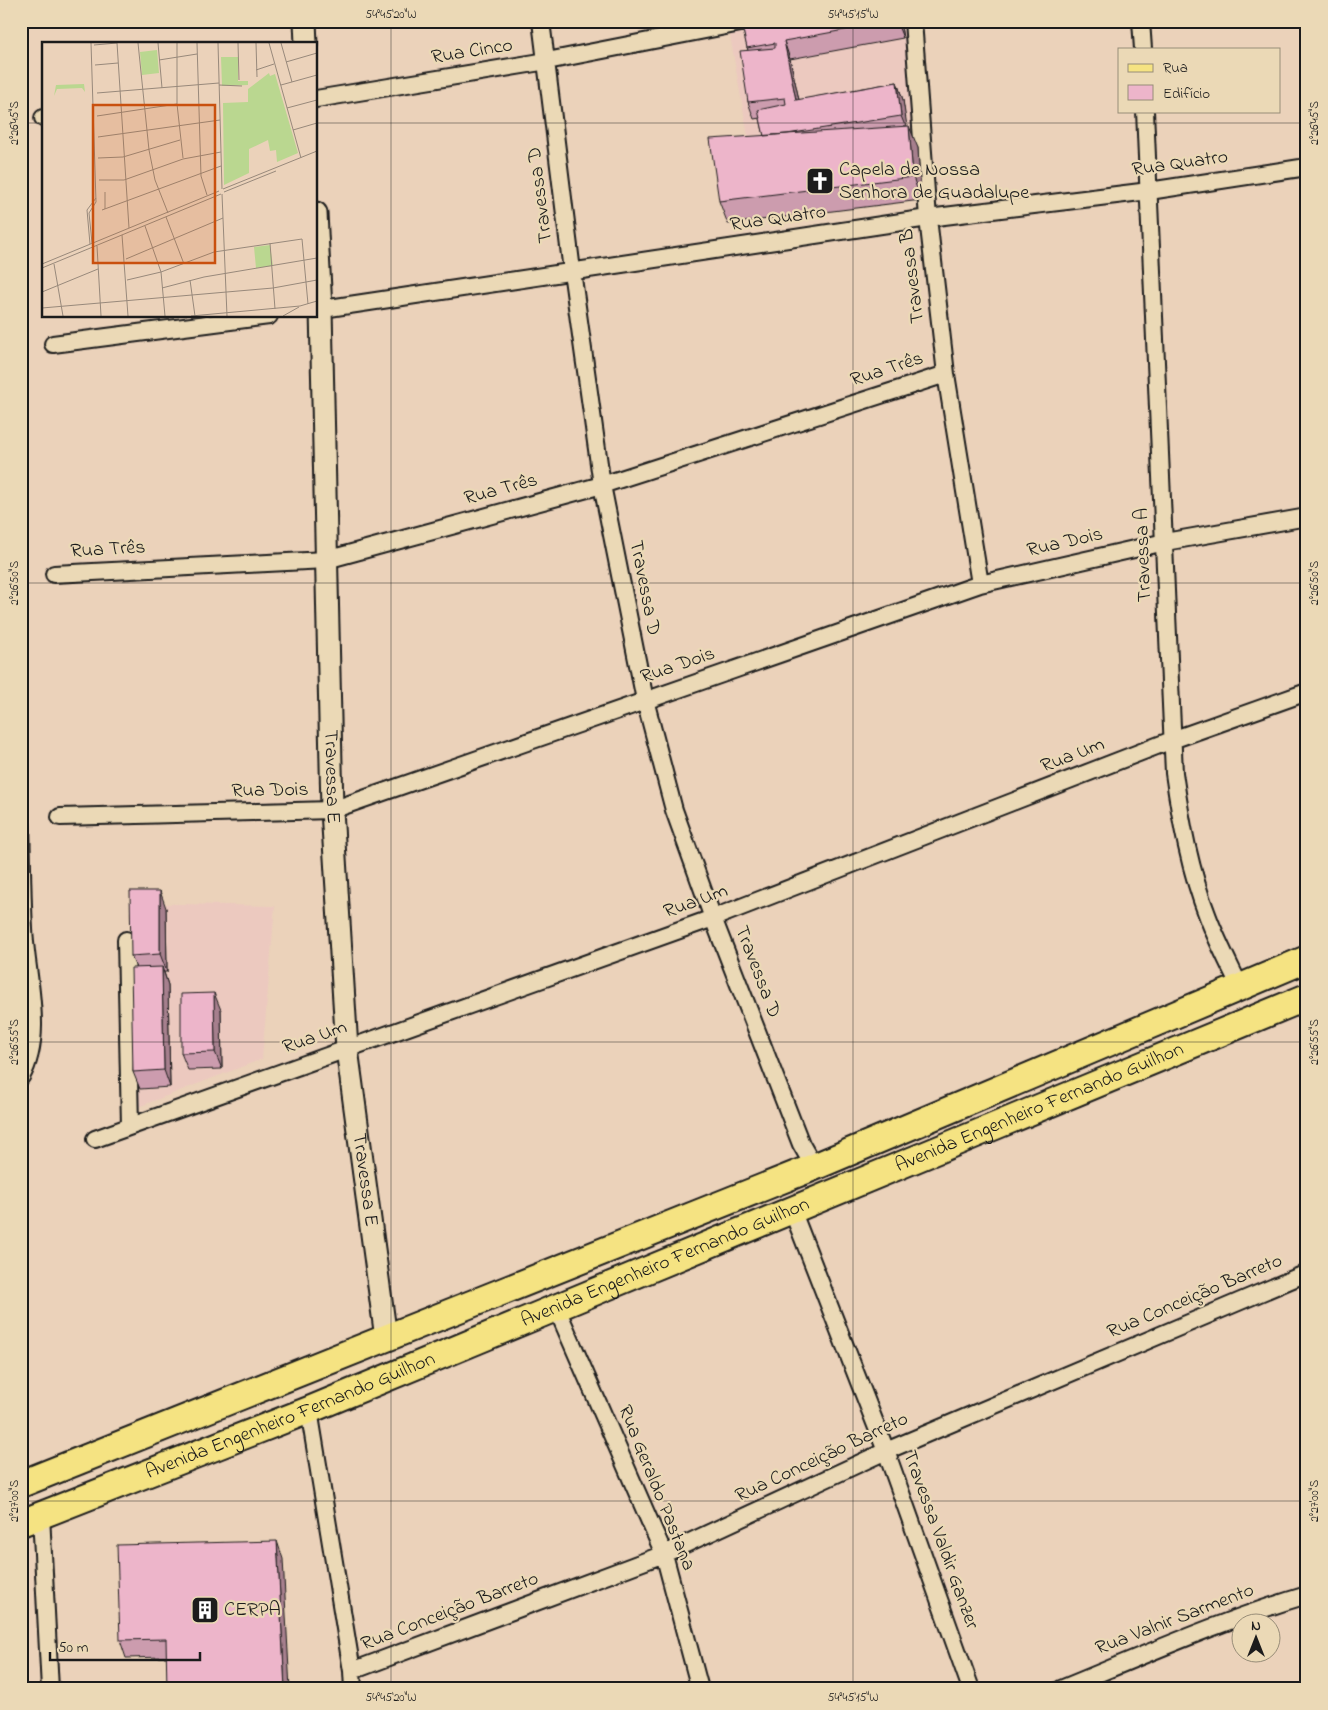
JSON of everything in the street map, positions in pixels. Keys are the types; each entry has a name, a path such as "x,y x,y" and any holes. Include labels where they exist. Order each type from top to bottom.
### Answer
{"main road":[{"name":"Avenida Engenheiro Fernando Guilhon","path":"21,1484 814,1167 1307,959"},
{"name":"Avenida Engenheiro Fernando Guilhon","path":"31,1519 310,1410 557,1309 1307,997"}],"street":[{"path":"305,21 306,42"},
{"name":"Travessa D","path":"541,21 572,271 602,485 645,700 674,810 713,918 802,1144 814,1167"},
{"name":"Rua Cinco","path":"318,99 547,61 751,21"},
{"name":"Travessa B","path":"913,21 928,218 946,374 980,584"},
{"path":"1141,21 1142,48"},
{"name":"Travessa A","path":"1145,112 1174,773 1192,867 1208,917 1240,987"},
{"name":"Rua Quatro","path":"319,310 928,218 1149,191 1307,167"},
{"name":"Travessa E","path":"318,278 332,810 347,1050 386,1338"},
{"path":"53,344 254,318"},
{"name":"Rua Três","path":"54,574 326,560 602,485 946,374"},
{"name":"Rua Dois","path":"60,817 332,810 980,584 1165,542 1307,517"},
{"name":"Rua Um","path":"95,1139 713,918 1172,740 1307,692"},
{"path":"21,821 26,1009 33,1046 28,1065 21,1077"},
{"path":"126,940 130,1126"},
{"name":"Travessa Valdir Ganzer","path":"792,1210 886,1451 970,1689"},
{"name":"Rua Conceição Barreto","path":"352,1672 664,1554 886,1451 1307,1273"},
{"name":"Rua Geraldo Pastana","path":"557,1309 664,1554 700,1689"},
{"path":"310,1410 352,1672 353,1689"},
{"path":"31,1519 50,1689"},
{"name":"Rua Valnir Sarmento","path":"1061,1689 1224,1622 1307,1595"}],"shaded area":[{"path":"778,21 909,21 918,148 752,159 729,30"},
{"path":"133,903 275,906 262,1059 138,1107"}],"building":[{"path":"741,21 894,21 784,41 796,100 897,82 901,116 764,136 758,110 786,104 785,98 748,102 740,51 775,48 775,43 747,48"},
{"path":"909,126 913,177 719,201 710,139"},
{"path":"130,891 160,891 160,954 131,956"},
{"path":"162,967 164,1070 133,1072 131,968"},
{"path":"214,993 215,1052 181,1053 181,994"},
{"name":"CERPA","path":"277,1541 285,1689 167,1689 166,1639 120,1640 117,1545"}],"place":[{"name":"Capela de Nossa Senhora de Guadalupe","path":"820,181"},
{"name":"CERPA","path":"205,1610"}]}
